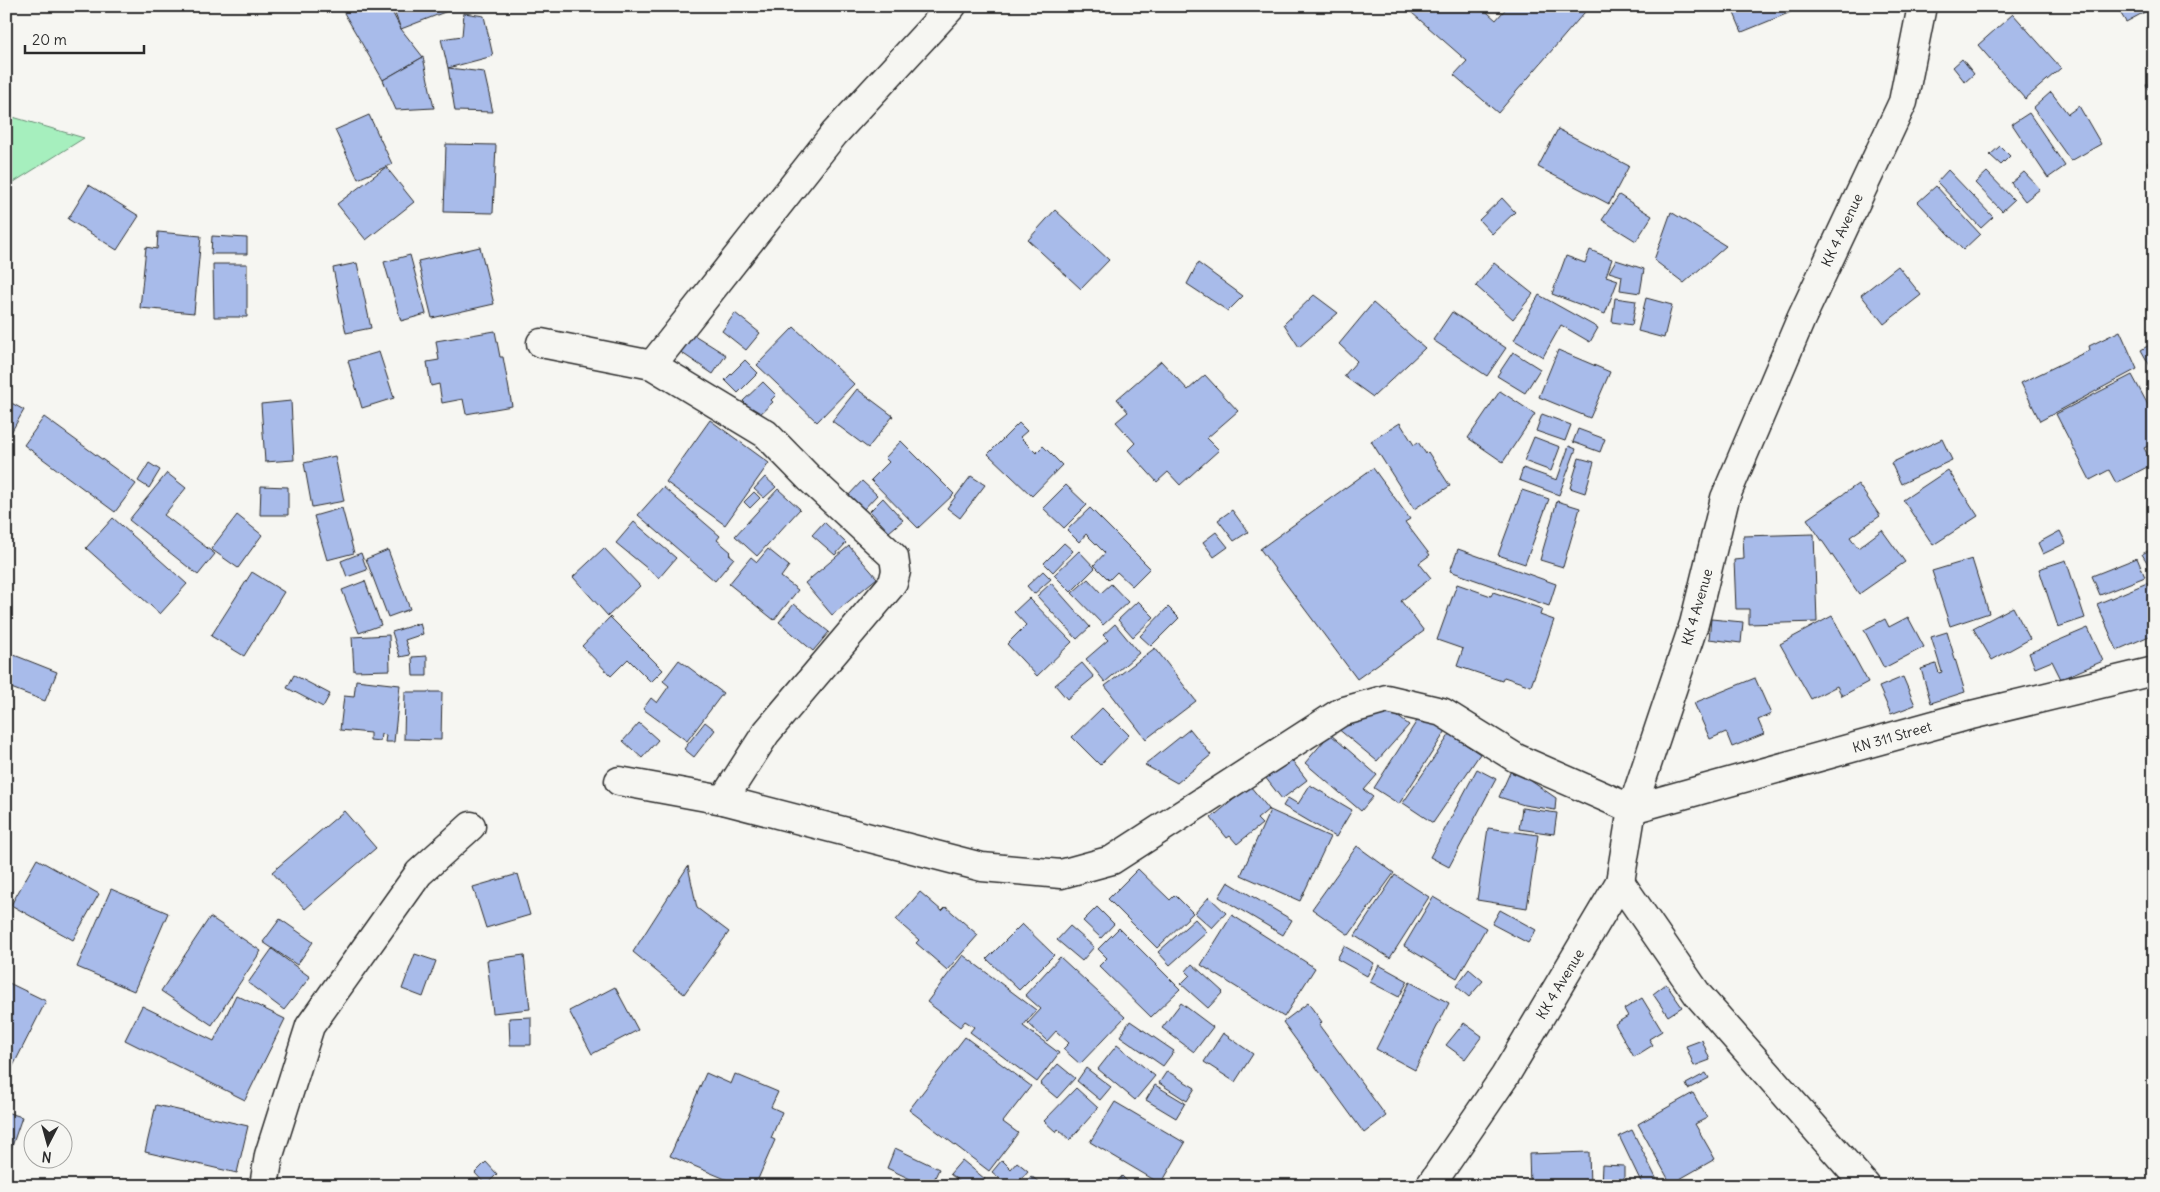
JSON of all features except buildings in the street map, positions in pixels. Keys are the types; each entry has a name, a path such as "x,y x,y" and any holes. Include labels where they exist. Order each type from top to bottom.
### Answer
{"street":[{"path":"652,365 834,134 952,6"},
{"name":"KK 4 Avenue","path":"1430,1186 1505,1076 1620,882 1632,809 1694,624 1726,498 1800,319 1903,102 1922,6"},
{"path":"541,343 652,365 766,434 810,479 894,558 896,572 892,583 766,734 723,800"},
{"name":"KN 311 Street","path":"1632,809 1963,717 2154,671"},
{"path":"619,781 723,800 982,867 1061,874 1112,860 1341,712 1387,699 1442,712 1516,758 1632,809"},
{"path":"264,1186 268,1156 310,1026 419,873 471,826"},
{"path":"1620,882 1698,995 1866,1186"}],"green space":[{"path":"6,115 84,138 6,187"}]}
